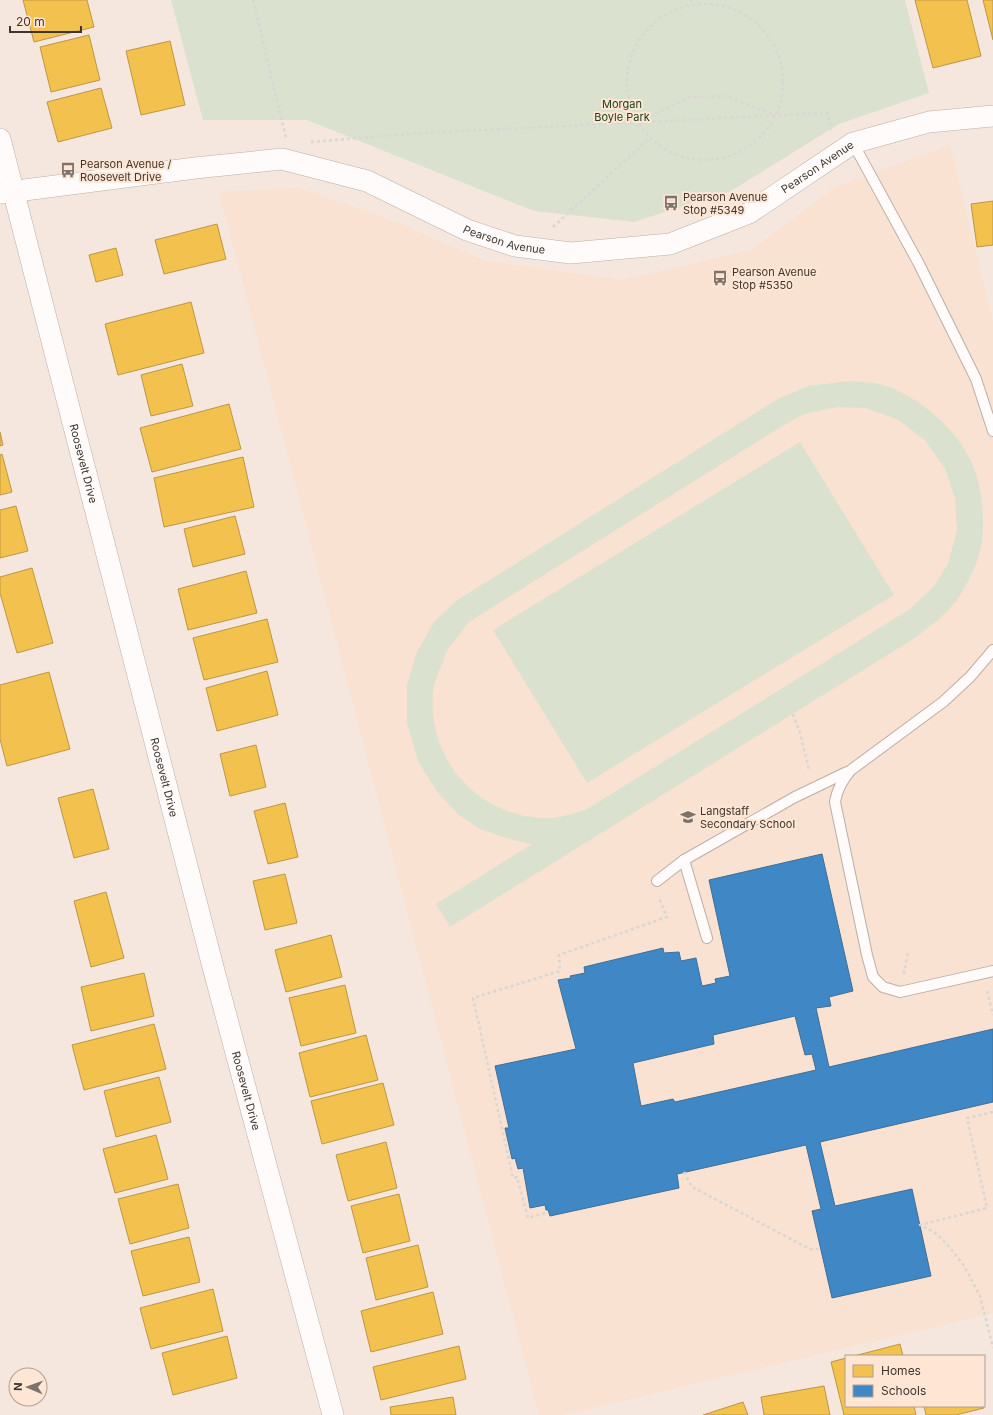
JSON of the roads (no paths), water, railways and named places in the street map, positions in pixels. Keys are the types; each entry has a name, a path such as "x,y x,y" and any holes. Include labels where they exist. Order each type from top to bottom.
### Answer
{"street":[{"name":"Pearson Avenue","path":"7,192 195,168 282,159 367,181 467,230 515,246 571,253 670,244 749,213 853,144 929,122 993,116"},
{"name":"Roosevelt Drive","path":"0,139 7,192 212,967 333,1415"}],"lane":[{"path":"853,144 919,264 976,379 993,431"},
{"path":"657,881 684,860 795,797 851,770 943,702 970,677 993,650"},
{"path":"851,770 836,792 835,802 860,925 874,977 883,987 900,992 993,971"},
{"path":"684,860 707,938"}],"place":[{"name":"Pearson Avenue / Roosevelt Drive","path":"68,170"},
{"name":"Pearson Avenue Stop #5349","path":"671,203"},
{"name":"Pearson Avenue Stop #5350","path":"720,278"},
{"name":"Langstaff Secondary School","path":"688,817"}],"park label":[{"name":"Morgan Boyle Park","path":"622,110"}]}
